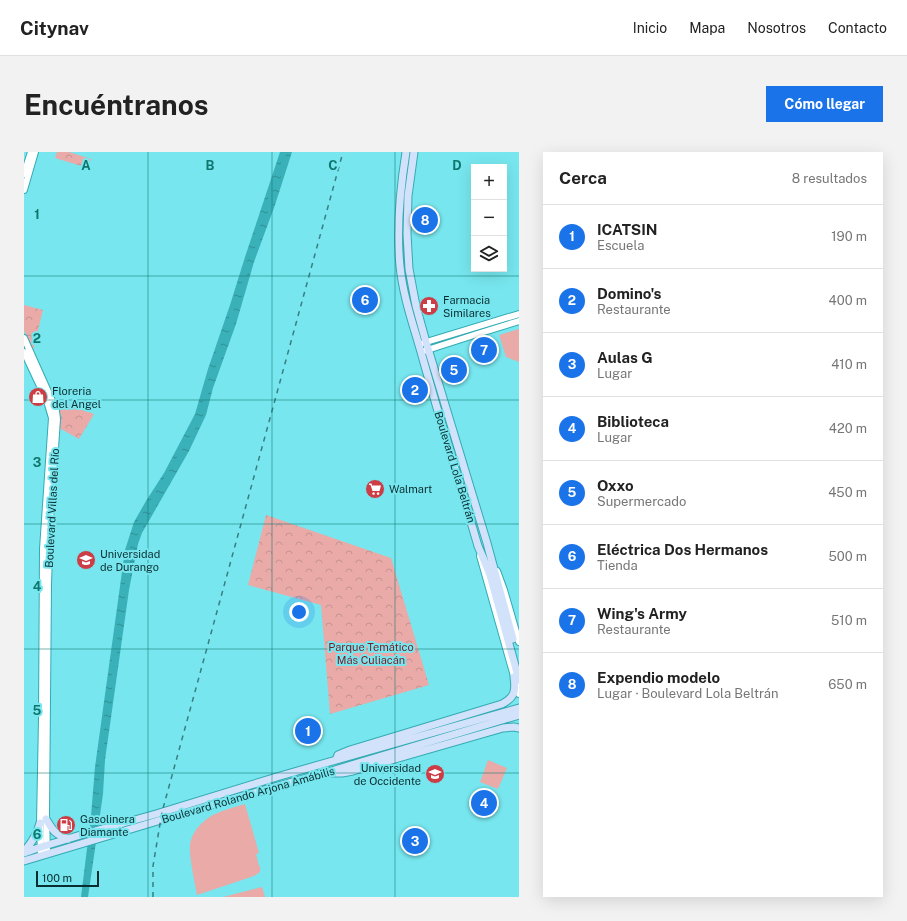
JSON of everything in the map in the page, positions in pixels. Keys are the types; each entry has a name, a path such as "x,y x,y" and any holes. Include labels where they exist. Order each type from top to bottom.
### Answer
{"main road":[{"name":"Boulevard Lola Beltrán","path":"406,152 399,207 399,255 404,292 425,351 487,543 519,663"},
{"name":"Boulevard Lola Beltrán","path":"414,152 408,196 408,254 410,276 422,343"},
{"name":"Boulevard Lola Beltrán","path":"425,351 478,546 490,575 517,682"},
{"path":"336,760 338,755 350,750 502,704 510,699 517,682"},
{"name":"Boulevard Rolando Arjona Amábilis","path":"24,852 519,708"},
{"name":"Boulevard Rolando Arjona Amábilis","path":"24,861 519,715"},
{"path":"328,772 342,774 502,728 519,728"},
{"path":"43,817 55,833 68,839"},
{"path":"24,852 34,838 43,817"}],"street":[{"path":"24,174 31,152"},
{"path":"24,190 35,152"},
{"path":"422,343 519,314"},
{"path":"425,351 519,321"},
{"name":"Boulevard Villas del Río","path":"24,338 54,405 57,419 50,520 43,817"},
{"name":"Boulevard Villas del Río","path":"24,352 47,401 52,418 43,549 44,854"},
{"name":"Boulevard Lola Beltrán","path":"487,543 500,577 519,642"},
{"name":"Boulevard Lola Beltrán","path":"517,682 519,694"}],"green space":[{"path":"57,152 69,152 91,159 88,168 55,158"},
{"path":"24,305 43,310 33,351 24,330"},
{"path":"519,329 519,362 506,357 499,335"},
{"path":"56,401 94,414 79,439 59,428 61,416"},
{"name":"Parque Temático Más Culiacán","path":"266,515 391,558 429,685 330,714 321,605 248,585"},
{"path":"488,760 507,768 498,789 480,782"},
{"path":"245,804 259,853 256,854 260,866 260,872 254,876 197,895 190,851 191,840 194,832 206,819 213,815"},
{"path":"262,887 265,897 223,897"}],"water":[{"path":"280,152 292,152 275,205 254,262 236,324 213,388 206,415 189,451 142,533 138,544 129,590 105,760 103,794 88,897 81,897 91,816 95,767 125,550 134,522 164,473 195,414 208,369"}],"railway":[{"path":"153,897 153,866 162,812 343,152"}],"place":[{"name":"Expendio modelo","path":"425,220"},
{"name":"Eléctrica Dos Hermanos","path":"365,300"},
{"name":"Farmacia Similares","path":"429,306"},
{"name":"Wing's Army","path":"484,350"},
{"name":"Oxxo","path":"454,370"},
{"name":"Domino's","path":"415,390"},
{"name":"Floreria del Angel","path":"38,397"},
{"name":"Walmart","path":"375,489"},
{"name":"Universidad de Durango","path":"86,560"},
{"name":"ICATSIN","path":"308,731"},
{"name":"Universidad de Occidente","path":"435,774"},
{"name":"Biblioteca","path":"484,803"},
{"name":"Gasolinera Diamante","path":"66,825"},
{"name":"Aulas G","path":"415,841"}]}
